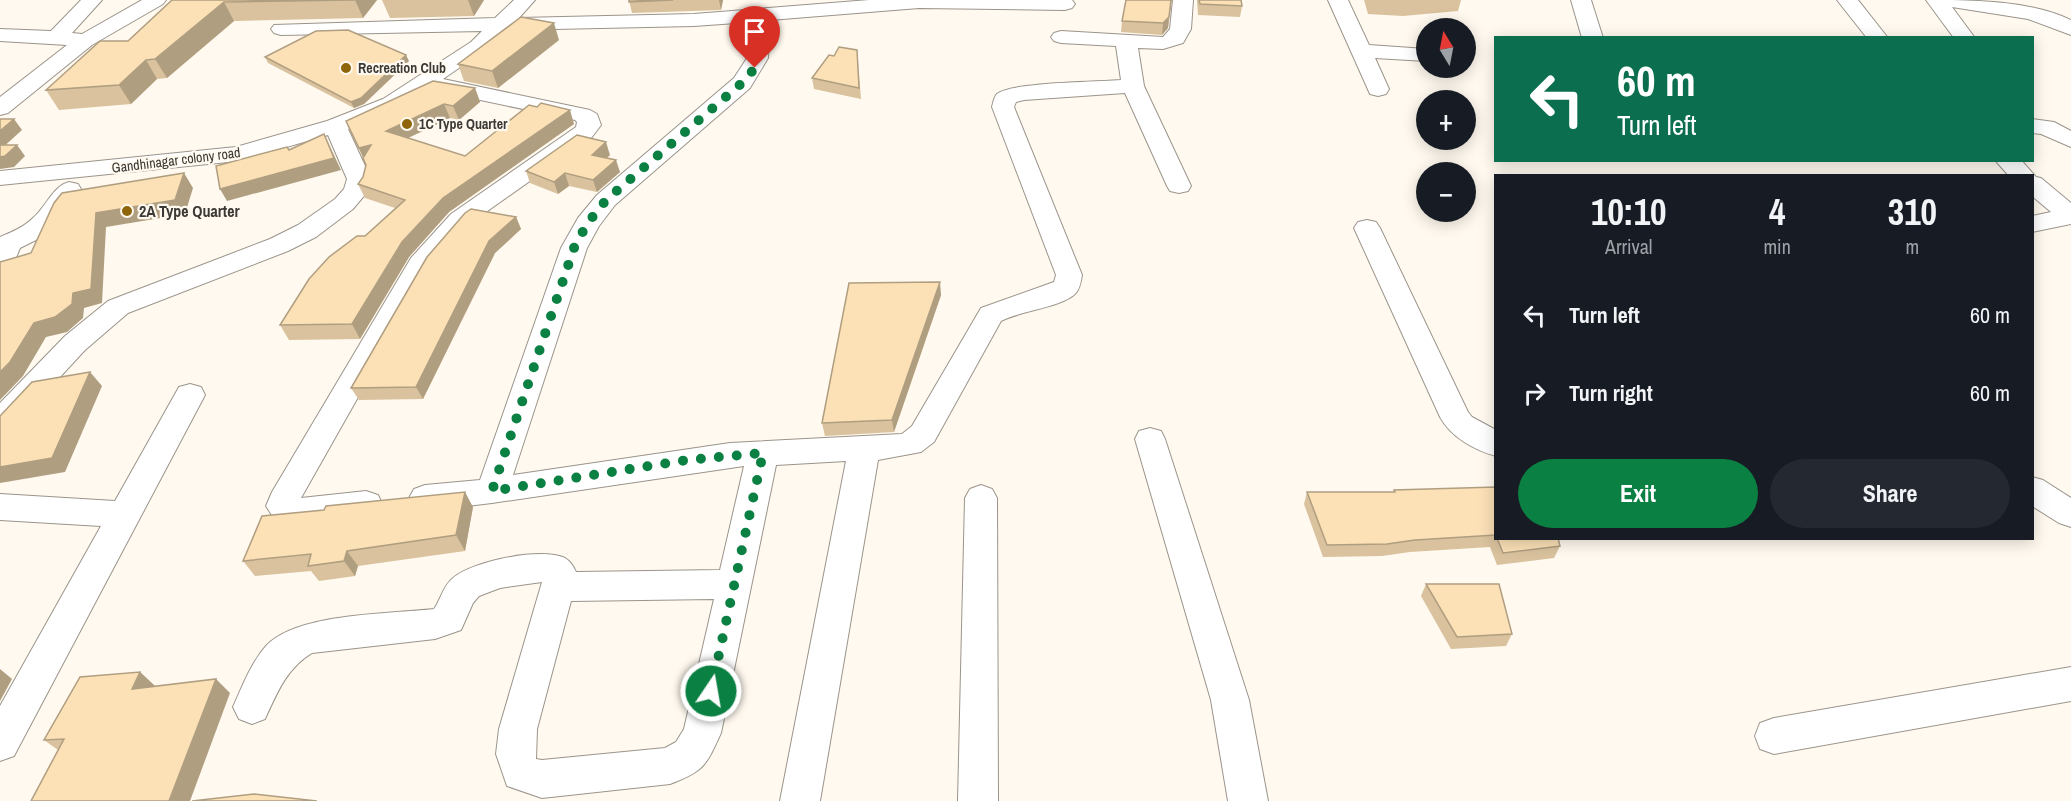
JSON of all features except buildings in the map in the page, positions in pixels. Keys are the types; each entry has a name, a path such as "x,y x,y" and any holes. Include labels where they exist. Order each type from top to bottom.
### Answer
{"street":[{"path":"56,37 92,0"},
{"path":"0,108 85,41 156,0"},
{"name":"Gandhinagar colony road","path":"4,183 81,171 238,154 335,126 391,104 478,46 525,0"},
{"path":"1061,36 1161,43 1173,41 1179,34 1183,0"},
{"path":"1338,0 1378,89"},
{"path":"1581,0 1592,36"},
{"path":"1847,0 1876,36"},
{"path":"1936,0 1963,36"},
{"path":"1947,0 2040,16 2067,18"},
{"path":"281,28 654,21 919,2 1065,4"},
{"path":"369,28 383,9"},
{"path":"492,491 571,257 587,224 606,200 742,83 755,68 760,52 760,15"},
{"path":"0,35 56,37 85,41"},
{"path":"1126,40 1133,86 1179,186"},
{"path":"1360,51 1416,54"},
{"path":"424,82 582,115 589,119 589,125 584,132 460,219 420,264 282,506 287,511 297,512 492,491 687,460 910,444 923,434 991,315 1005,306 1052,296 1066,287 1069,274 1003,107 1006,98 1022,93 1133,86"},
{"path":"0,422 75,343 118,307 279,245 308,231 345,204 356,191 359,179 335,126"},
{"path":"2034,126 2046,128 2071,140"},
{"path":"2009,162 2022,174"},
{"path":"0,269 9,243 30,234 44,224 81,171"},
{"path":"2034,185 2071,216"},
{"path":"2034,224 2071,216"},
{"path":"1367,228 1455,417 1461,425 1494,444"},
{"path":"0,743 190,395"},
{"path":"1150,439 1230,700 1248,801"},
{"path":"800,801 864,449"},
{"path":"252,707 279,655 294,643 313,637 435,624 448,619 459,594 468,586 485,578 546,567 555,569 561,576 518,729 515,754 520,773 542,779 670,766 690,755 702,733 763,453"},
{"path":"2034,490 2071,514"},
{"path":"978,801 981,498"},
{"path":"0,507 124,515"},
{"path":"558,587 733,584"},
{"path":"1774,736 2071,684"}],"place":[{"name":"Recreation Club","path":"346,68"},
{"name":"1C Type Quarter","path":"407,124"},
{"name":"2A Type Quarter","path":"127,211"}],"route":[{"path":"711,691 763,453 687,460 492,491 554,304 574,248 587,224 606,200 742,83 755,68"}]}
